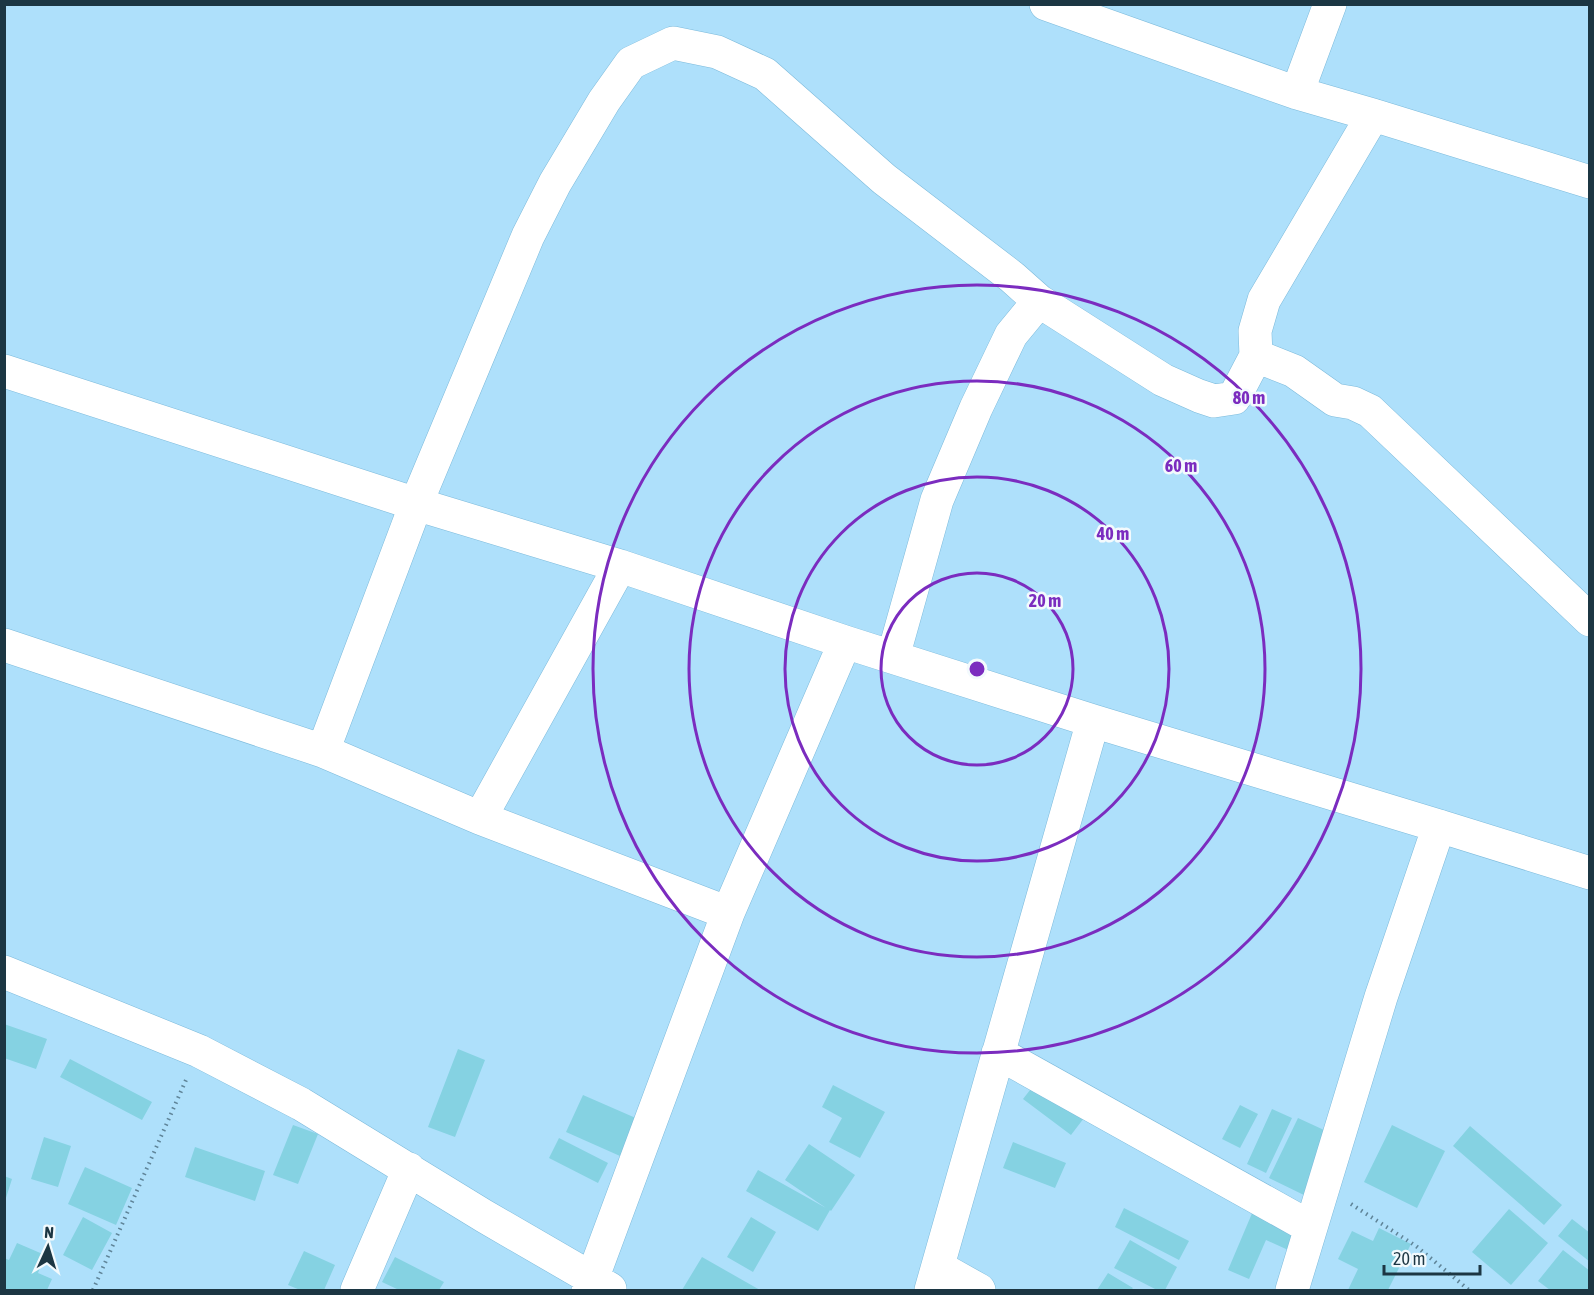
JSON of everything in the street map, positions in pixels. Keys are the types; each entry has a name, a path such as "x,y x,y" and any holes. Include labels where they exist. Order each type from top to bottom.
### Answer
{"street":[{"path":"1298,93 1330,4"},
{"path":"1050,5 1298,93 1590,182"},
{"path":"323,751 416,504 528,236 555,183 604,101 631,63 673,44 717,52 765,74 884,179 1012,277 1039,301 1163,380 1214,401 1234,398 1256,356 1255,331 1264,300 1373,115"},
{"path":"893,657 937,500 976,408 1011,335 1039,301"},
{"path":"1256,356 1294,371 1335,400 1353,403 1370,411 1590,620"},
{"path":"4,370 416,504 620,566 845,642 1093,721 1590,873"},
{"path":"480,818 620,566"},
{"path":"4,972 199,1051 301,1104 598,1286 728,913 845,642"},
{"path":"4,645 323,751 480,818 728,913"},
{"path":"980,1290 934,1279 1093,721"},
{"path":"1292,1290 1381,997 1438,826"},
{"path":"999,1053 1310,1227"},
{"path":"357,1290 409,1169"}],"path":[{"path":"93,1290 199,1051"},
{"path":"1324,1186 1416,1246 1469,1290"}],"building":[{"path":"4,1024 47,1039 36,1069 4,1058"},
{"path":"458,1049 485,1060 455,1137 428,1127"},
{"path":"70,1059 152,1102 142,1120 60,1077"},
{"path":"1037,1081 1084,1118 1071,1135 1023,1099"},
{"path":"833,1085 885,1112 860,1158 829,1142 842,1118 822,1107"},
{"path":"583,1095 638,1119 620,1156 566,1132"},
{"path":"1240,1105 1258,1114 1240,1148 1222,1139"},
{"path":"1272,1109 1292,1118 1266,1173 1247,1164"},
{"path":"1298,1118 1337,1136 1308,1197 1269,1178"},
{"path":"293,1125 318,1134 298,1184 273,1175"},
{"path":"1392,1125 1445,1151 1417,1208 1364,1182"},
{"path":"1470,1126 1562,1205 1544,1225 1453,1146"},
{"path":"44,1137 71,1146 58,1187 31,1179"},
{"path":"559,1138 608,1163 598,1183 549,1158"},
{"path":"1013,1142 1066,1163 1055,1188 1003,1168"},
{"path":"809,1144 855,1175 818,1231 746,1191 758,1170 826,1208 785,1180"},
{"path":"195,1147 265,1171 255,1201 185,1177"},
{"path":"85,1167 132,1188 116,1225 68,1204"},
{"path":"4,1176 12,1179 5,1201 4,1201"},
{"path":"1124,1208 1189,1241 1179,1260 1115,1227"},
{"path":"1509,1209 1548,1243 1511,1285 1472,1252"},
{"path":"1253,1211 1306,1233 1297,1254 1266,1240 1249,1279 1228,1270"},
{"path":"83,1217 112,1233 92,1270 63,1255"},
{"path":"751,1217 776,1232 753,1272 727,1257"},
{"path":"1572,1219 1590,1233 1590,1262 1558,1236"},
{"path":"1379,1228 1411,1244 1388,1290 1348,1290 1358,1269 1338,1259 1352,1231 1373,1241"},
{"path":"1130,1240 1177,1267 1165,1290 1157,1290 1114,1268"},
{"path":"17,1243 45,1255 38,1273 52,1279 47,1290 4,1290 4,1258 9,1260"},
{"path":"1563,1250 1590,1271 1590,1290 1550,1290 1538,1281"},
{"path":"304,1251 335,1265 324,1290 300,1290 288,1285"},
{"path":"395,1257 444,1282 439,1290 399,1290 382,1282"},
{"path":"702,1257 760,1290 682,1290"},
{"path":"1108,1273 1133,1288 1131,1290 1097,1290"}]}
